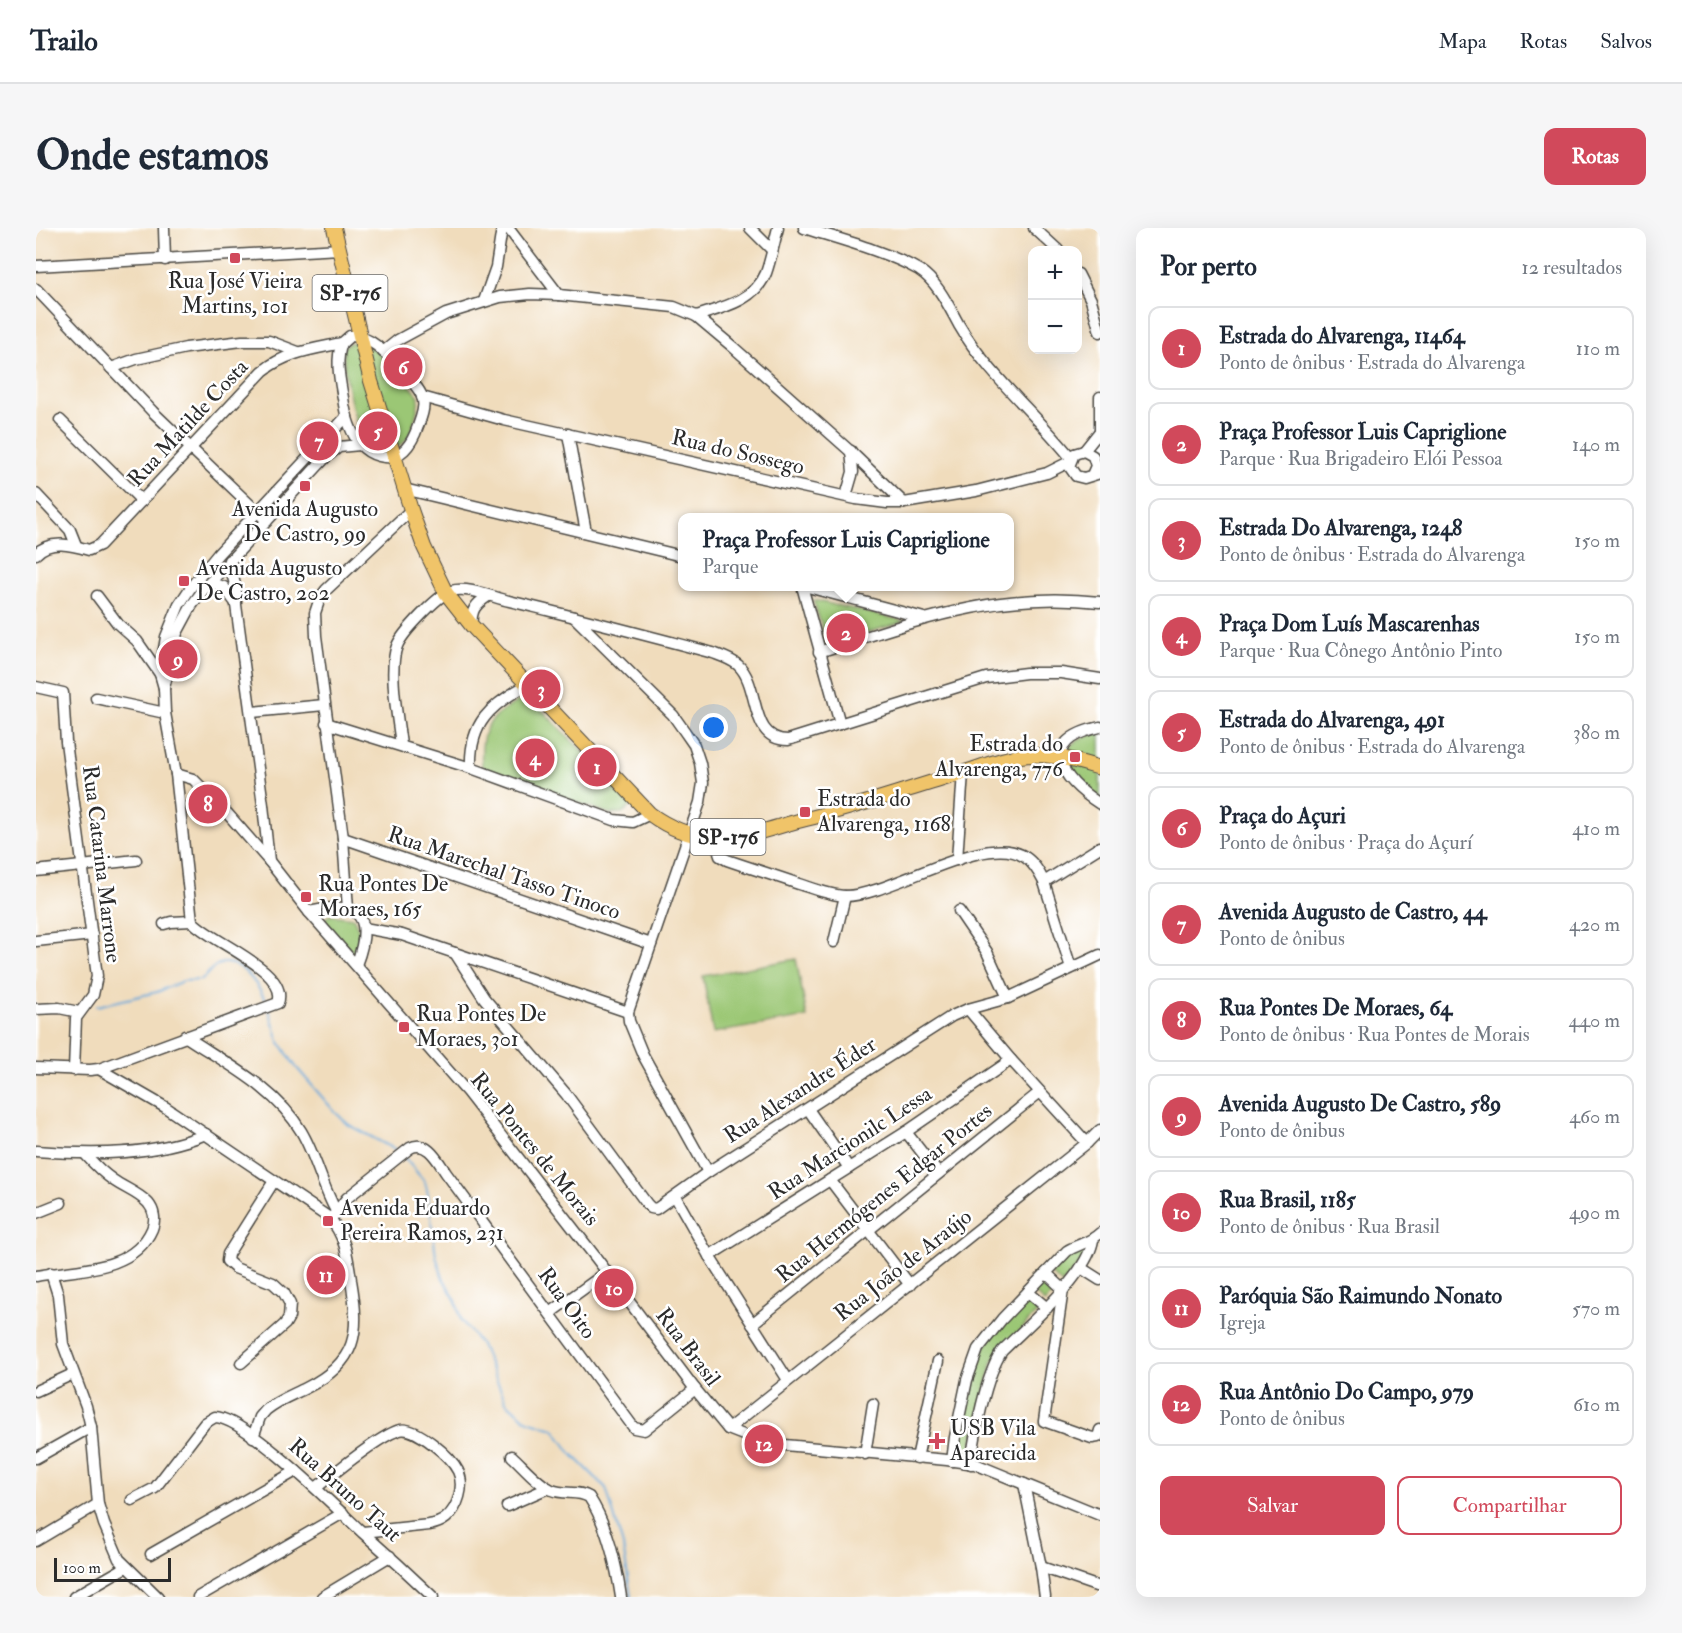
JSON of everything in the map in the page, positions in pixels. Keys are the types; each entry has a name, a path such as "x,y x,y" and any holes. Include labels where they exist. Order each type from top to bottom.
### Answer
{"main road":[{"name":"SP-176","path":"334,228 360,337 394,457 424,547 446,593 472,626 650,814 669,827 689,834 716,838 752,834 777,828 1019,756 1059,756 1100,768"}],"street":[{"path":"164,228 165,260"},
{"path":"484,301 496,267 502,228"},
{"path":"508,228 559,295"},
{"path":"750,228 772,250"},
{"path":"696,316 748,296 757,287 765,276 778,228"},
{"path":"804,228 921,271 941,294 978,353 1075,456"},
{"path":"1034,228 1054,246"},
{"path":"36,266 340,249"},
{"path":"1082,283 1092,300 1100,332"},
{"path":"36,289 190,449 267,521"},
{"path":"383,352 418,329 460,308 500,297 530,294 559,295 674,307 696,316 850,451 904,503"},
{"name":"Rua Matilde Costa","path":"36,554 46,546 67,544 89,550 100,545 273,362 298,352 342,344 350,336 360,337"},
{"path":"160,674 164,644 179,605 218,554 257,513 321,454 348,444 360,445 376,455 394,457 410,444 423,409 422,397 409,379 383,352 360,337"},
{"path":"111,368 136,359 186,348 242,341 269,341 298,352"},
{"path":"342,344 339,375 347,416 360,445"},
{"name":"Rua do Sossego","path":"422,397 568,435 887,503 904,503 976,491 1047,473 1073,474"},
{"path":"1100,397 1100,431"},
{"path":"164,688 173,646 182,621 192,605 229,560 267,521 321,454 347,416"},
{"path":"60,420 142,501"},
{"name":"Rua do Sossego","path":"1047,473 1075,456 1100,431"},
{"path":"568,435 586,532"},
{"path":"846,496 853,472 850,451"},
{"path":"1089,453 1095,461 1096,474 1080,478 1073,474 1075,456 1089,453"},
{"path":"404,489 678,555"},
{"path":"36,494 70,530 76,545"},
{"path":"348,909 343,838 326,723 315,621 321,598 370,547 411,510"},
{"path":"229,560 236,589 236,605 252,712 268,861"},
{"path":"210,582 224,587 236,605"},
{"path":"401,746 393,670 397,645 417,619 446,593 462,590 713,653 737,665 745,675 764,729 772,737 781,740 788,740 986,678 1026,673 1061,673 1100,679"},
{"path":"804,591 840,724"},
{"path":"822,591 924,618"},
{"path":"36,1068 99,1069 185,1036 277,1005 280,995 262,969 249,958 209,936 192,921 176,774 160,674 137,641 118,624 97,596"},
{"path":"472,626 472,611 475,605 488,596"},
{"path":"819,652 924,618 966,608 1021,600 1068,598 1100,602"},
{"path":"574,617 673,715 694,745 700,764 703,783 700,802 628,1012 629,1021 643,1055 708,1172"},
{"path":"471,768 475,733 481,722 504,697 527,684"},
{"name":"Rua Catarina Marrone","path":"36,687 63,693 66,742 97,976 96,987 89,1002 79,1012 76,1025 74,1070"},
{"path":"96,698 165,713"},
{"path":"252,712 324,705"},
{"path":"326,723 471,768 622,822 633,822 650,814"},
{"path":"1100,727 1088,730 1070,740 1059,756 1070,780 1100,804"},
{"path":"957,860 963,772"},
{"name":"Rua Pontes de Morais","path":"176,774 193,778 268,861 309,912 467,1092 597,1259"},
{"path":"622,822 633,814 640,804"},
{"name":"Rua Marechal Tasso Tinoco","path":"343,838 651,944"},
{"path":"716,838 720,856 727,860 818,890 845,896 876,889 980,853 998,851 1024,855 1044,882 1071,968"},
{"path":"1044,882 1100,847"},
{"path":"36,871 136,860"},
{"path":"834,942 845,896"},
{"path":"309,912 340,908 348,909 358,917 364,928 363,942 356,965"},
{"path":"959,911 987,952 1008,998"},
{"path":"164,924 192,921"},
{"path":"364,928 402,935 628,1012"},
{"path":"36,941 92,935"},
{"name":"Rua Alexandre Éder","path":"455,953 484,998 573,1103 647,1204 656,1209 708,1172 941,1023 968,1009 1008,998 1100,955"},
{"path":"36,1009 58,1008 79,1012"},
{"path":"968,1009 1011,1060 1088,1143"},
{"path":"185,1036 264,1090 287,1112 309,1146 334,1215 349,1268 355,1321 352,1347 346,1358 330,1372 266,1410 260,1417 254,1437"},
{"name":"Rua Marcionilc Lessa","path":"709,1256 906,1132 1011,1060"},
{"path":"99,1069 165,1107 274,1180 334,1215"},
{"name":"Rua Hermógenes Edgar Portes","path":"752,1324 1040,1092"},
{"path":"808,1109 849,1168"},
{"name":"Rua João de Araújo","path":"728,1429 1088,1143 1100,1130"},
{"path":"906,1132 938,1173"},
{"path":"36,1151 86,1155 158,1147 180,1143 206,1134"},
{"name":"Rua Oito","path":"334,1215 347,1198 415,1145 419,1146 429,1151 446,1173 634,1428 644,1430 694,1389"},
{"path":"36,1276 101,1267 117,1262 140,1246 153,1225 154,1218 150,1205 111,1179 86,1155"},
{"path":"241,1363 285,1324 291,1312 287,1298 273,1283 235,1268 227,1261 228,1254 274,1180"},
{"path":"830,1180 910,1285"},
{"path":"675,1196 709,1256 788,1380"},
{"path":"36,1213 60,1203"},
{"path":"971,1464 984,1402 997,1359 1002,1351 1047,1308 1081,1268 1090,1254 1096,1236"},
{"path":"952,1461 961,1405 973,1361 990,1333 1067,1251 1096,1236"},
{"name":"Rua Brasil","path":"597,1259 694,1389 728,1429"},
{"path":"1081,1268 1100,1280"},
{"path":"550,1314 607,1272"},
{"path":"51,1273 58,1294 61,1333 91,1427 98,1504 113,1548 126,1567 158,1597"},
{"path":"1046,1273 1063,1289"},
{"path":"1063,1289 1044,1421 1092,1438 1098,1437 1100,1430"},
{"path":"1029,1292 1047,1308"},
{"path":"917,1458 938,1362"},
{"path":"36,1391 73,1374"},
{"path":"865,1454 873,1404"},
{"name":"Rua Bruno Taut","path":"132,1500 155,1488 205,1423 215,1417 226,1419 254,1437 316,1488 433,1597"},
{"path":"36,1458 91,1427"},
{"path":"728,1429 751,1438 785,1445 971,1464 988,1468 1100,1515"},
{"path":"316,1488 378,1442 400,1430 415,1432 452,1462 458,1472 461,1489 456,1504 447,1518 429,1525 363,1532"},
{"path":"512,1456 548,1488 560,1492 584,1494 592,1503 616,1567 621,1597"},
{"path":"151,1554 296,1471"},
{"path":"1024,1484 1045,1597"},
{"path":"507,1506 548,1488"},
{"path":"36,1541 98,1504"},
{"path":"198,1597 343,1513"},
{"path":"322,1597 390,1556"},
{"path":"74,1597 126,1567"},
{"path":"1041,1567 1099,1587"}],"green space":[{"path":"357,342 379,351 419,396 414,421 407,439 401,445 380,453 368,445 363,437 350,398 344,347 349,343"},
{"path":"813,600 905,621 828,645"},
{"path":"527,695 634,804 622,813 610,814 482,769 485,731 504,710"},
{"path":"1100,732 1100,798 1069,771 1065,762 1065,754 1070,746 1082,738"},
{"path":"330,915 353,918 361,934 354,955 323,920"},
{"path":"796,959 807,1017 713,1033 703,976"},
{"path":"1088,1245 1088,1254 1062,1284 1050,1273 1070,1253"},
{"path":"1042,1280 1054,1291 1045,1303 1032,1291"},
{"path":"1025,1298 1039,1310 993,1360 968,1461 955,1458 977,1362 990,1338"}],"waterway":[{"path":"97,1006 157,992 183,981 202,980 221,963 232,964 245,972 261,992 267,1005"},
{"path":"269,1010 279,1041 296,1067 335,1112 349,1125 398,1151"},
{"path":"404,1157 425,1182 436,1256 443,1278 456,1301 461,1320 481,1345 506,1402 528,1421 554,1429 571,1453 606,1488 623,1546 631,1597"}],"place":[{"name":"Rua José Vieira Martins, 101","path":"235,258"},
{"name":"Praça do Açuri","path":"403,367"},
{"name":"Estrada do Alvarenga, 491","path":"378,431"},
{"name":"Avenida Augusto de Castro, 44","path":"319,441"},
{"name":"Avenida Augusto De Castro, 99","path":"305,486"},
{"name":"Avenida Augusto De Castro, 202","path":"184,581"},
{"name":"Praça Professor Luis Capriglione","path":"846,633"},
{"name":"Avenida Augusto De Castro, 589","path":"178,659"},
{"name":"Estrada Do Alvarenga, 1248","path":"541,689"},
{"name":"Estrada do Alvarenga, 776","path":"1075,757"},
{"name":"Praça Dom Luís Mascarenhas","path":"535,758"},
{"name":"Estrada do Alvarenga, 11464","path":"597,767"},
{"name":"Rua Pontes De Moraes, 64","path":"208,804"},
{"name":"Estrada do Alvarenga, 1168","path":"805,812"},
{"name":"Rua Pontes De Moraes, 165","path":"306,897"},
{"name":"Rua Pontes De Moraes, 301","path":"404,1027"},
{"name":"Avenida Eduardo Pereira Ramos, 231","path":"328,1221"},
{"name":"Paróquia São Raimundo Nonato","path":"326,1275"},
{"name":"Rua Brasil, 1185","path":"614,1288"},
{"name":"USB Vila Aparecida","path":"937,1441"},
{"name":"Rua Antônio Do Campo, 979","path":"764,1444"}]}
